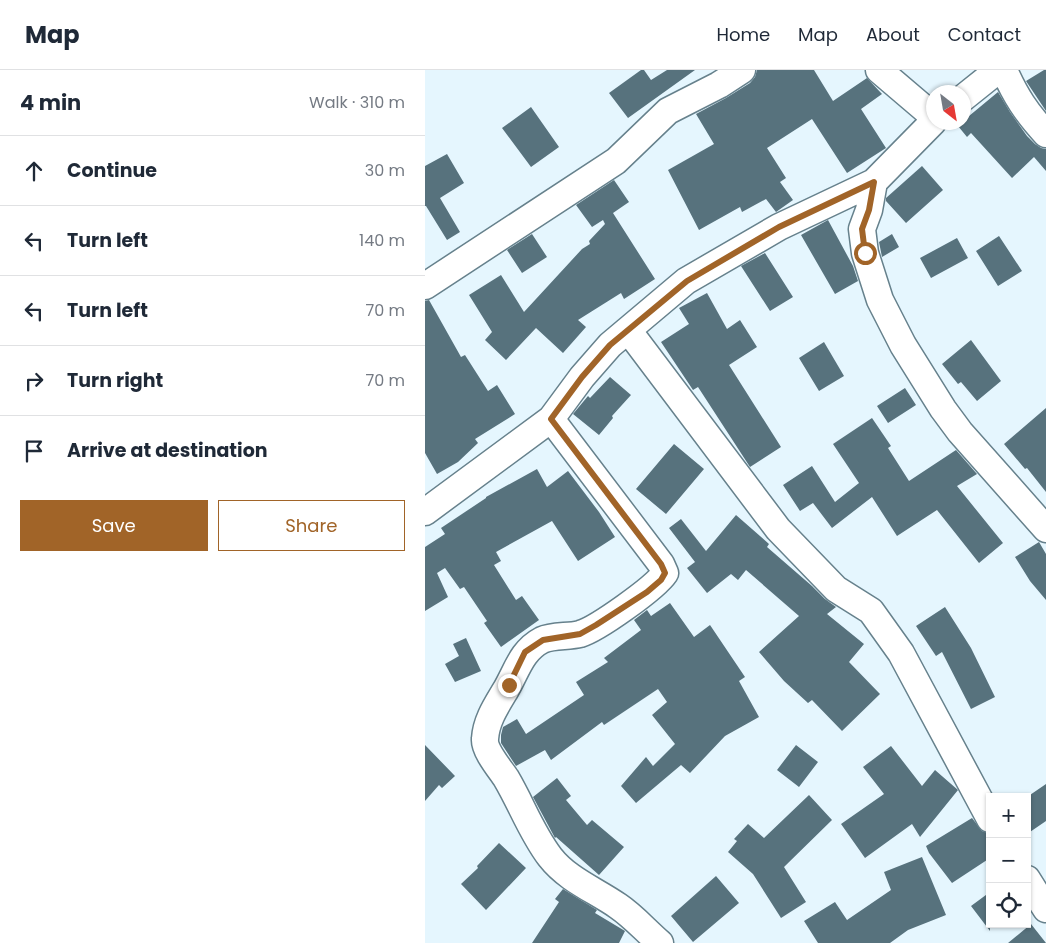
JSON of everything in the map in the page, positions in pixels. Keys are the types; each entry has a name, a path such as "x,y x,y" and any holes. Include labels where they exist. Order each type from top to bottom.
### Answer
{"street":[{"path":"425,286 616,162 668,111 719,85 742,70"},
{"path":"879,70 926,110"},
{"path":"971,92 998,70"},
{"path":"1004,70 1016,97 1046,134"},
{"path":"425,512 551,419 582,377 610,345 687,281 779,227 874,182 926,129"},
{"path":"874,182 869,210 862,229 865,253 880,300 903,345 943,409 960,432 1046,529"},
{"path":"628,330 778,529 837,589 871,612 901,653 986,812"},
{"path":"551,419 661,564 665,573 661,580 647,592 596,625 580,634 543,640 525,652 509,685 488,720 484,741 491,756 507,780 531,828 551,859 570,876 619,906 661,943"},
{"path":"1030,883 1046,909"}],"building":[{"path":"641,70 644,70 651,80 667,70 695,70 628,118 609,93"},
{"path":"757,70 814,70 833,101 867,78 882,94 861,109 886,148 847,173 812,119 767,148 786,178 780,182 793,200 776,212 766,199 742,212 740,207 699,230 668,170 714,144 696,114 750,83 755,77"},
{"path":"1046,70 1046,111 1026,81"},
{"path":"998,92 1027,136 1035,144 1046,149 1046,171 1034,157 1012,178 971,133 967,137 961,130 971,130 971,114"},
{"path":"531,107 559,147 531,167 502,128"},
{"path":"447,154 464,183 440,198 460,232 447,240 425,206 425,166"},
{"path":"922,166 943,190 906,223 886,201 886,198"},
{"path":"614,180 629,202 613,213 655,279 624,299 621,293 578,320 586,327 563,353 536,328 506,360 485,340 492,332 469,295 501,275 524,312 582,249 590,244 589,241 605,224 603,220 592,227 576,205"},
{"path":"828,220 853,266 858,281 835,294 801,235"},
{"path":"532,234 547,257 522,273 507,250"},
{"path":"892,234 899,247 882,257 879,242"},
{"path":"999,236 1022,271 998,286 976,251"},
{"path":"957,238 968,258 931,278 920,258"},
{"path":"765,253 793,297 770,311 741,266"},
{"path":"707,293 727,329 740,320 757,347 729,365 781,447 750,467 698,387 693,390 661,342 689,324 679,308"},
{"path":"429,300 461,357 465,355 488,391 497,385 515,414 475,439 478,443 458,462 437,474 425,453 425,301"},
{"path":"971,340 1001,381 977,401 961,382 958,384 942,364"},
{"path":"824,342 844,376 819,391 799,358"},
{"path":"610,377 631,395 612,416 613,418 599,435 573,414 588,396 590,398"},
{"path":"905,388 916,405 888,423 877,406"},
{"path":"1046,408 1046,492 1027,468 1025,469 1004,444"},
{"path":"872,418 891,446 888,448 909,481 956,450 977,474 957,486 1003,543 979,563 937,510 897,536 872,497 832,528 813,503 800,511 783,485 812,466 835,502 859,483 833,444"},
{"path":"674,444 704,469 666,514 636,489"},
{"path":"537,469 547,487 568,471 615,537 578,561 552,521 496,552 501,561 494,565 516,600 522,596 539,620 501,647 484,623 487,621 464,587 460,589 445,568 437,573 448,597 425,611 425,547 445,534 441,528 486,497"},
{"path":"736,515 769,544 767,547 836,607 827,614 864,644 849,662 880,694 842,731 812,700 808,703 784,681 759,652 799,616 746,570 738,580 731,574 707,593 687,568 695,562 669,528 681,519 706,551"},
{"path":"1039,542 1046,554 1046,600 1030,581 1015,557"},
{"path":"670,603 694,637 710,625 745,677 739,681 759,717 725,736 690,773 681,765 636,803 621,786 646,757 653,766 675,744 652,715 667,702 658,689 604,725 602,722 551,760 545,750 516,766 501,743 503,727 517,719 526,734 584,695 576,682 608,662 604,658 641,630 634,620 647,610 651,616"},
{"path":"945,607 971,648 995,697 971,709 942,652 936,656 916,626"},
{"path":"466,638 481,671 455,682 445,664 459,656 453,644"},
{"path":"425,745 455,776 442,788 439,785 425,801"},
{"path":"796,745 818,762 799,787 777,770"},
{"path":"891,746 922,786 935,770 958,790 920,837 912,824 865,858 841,824 884,794 863,767"},
{"path":"557,778 571,796 566,800 587,825 592,820 624,847 599,875 555,838 533,797"},
{"path":"1046,784 1046,821 1031,831 1031,794"},
{"path":"809,795 832,820 784,867 806,902 781,918 753,874 728,852 737,841 734,839 748,824 764,838"},
{"path":"972,818 982,831 986,832 986,861 952,883 929,853 926,846"},
{"path":"499,843 526,868 486,910 461,884 478,868 477,866"},
{"path":"922,857 946,915 908,930 890,943 818,943 804,921 835,902 847,920 891,890 884,872"},
{"path":"716,876 739,903 693,942 671,916"},
{"path":"563,889 597,910 595,913 625,931 619,943 532,943 559,902 555,899"},
{"path":"986,895 986,926 971,906"},
{"path":"1031,924 1046,943 1008,943 1026,928 1031,928"}],"route":[{"path":"509,685 525,652 543,640 580,634 596,625 647,592 661,580 665,573 661,564 551,419 582,377 610,345 687,281 779,227 874,182 869,210 862,229 865,253"}]}
